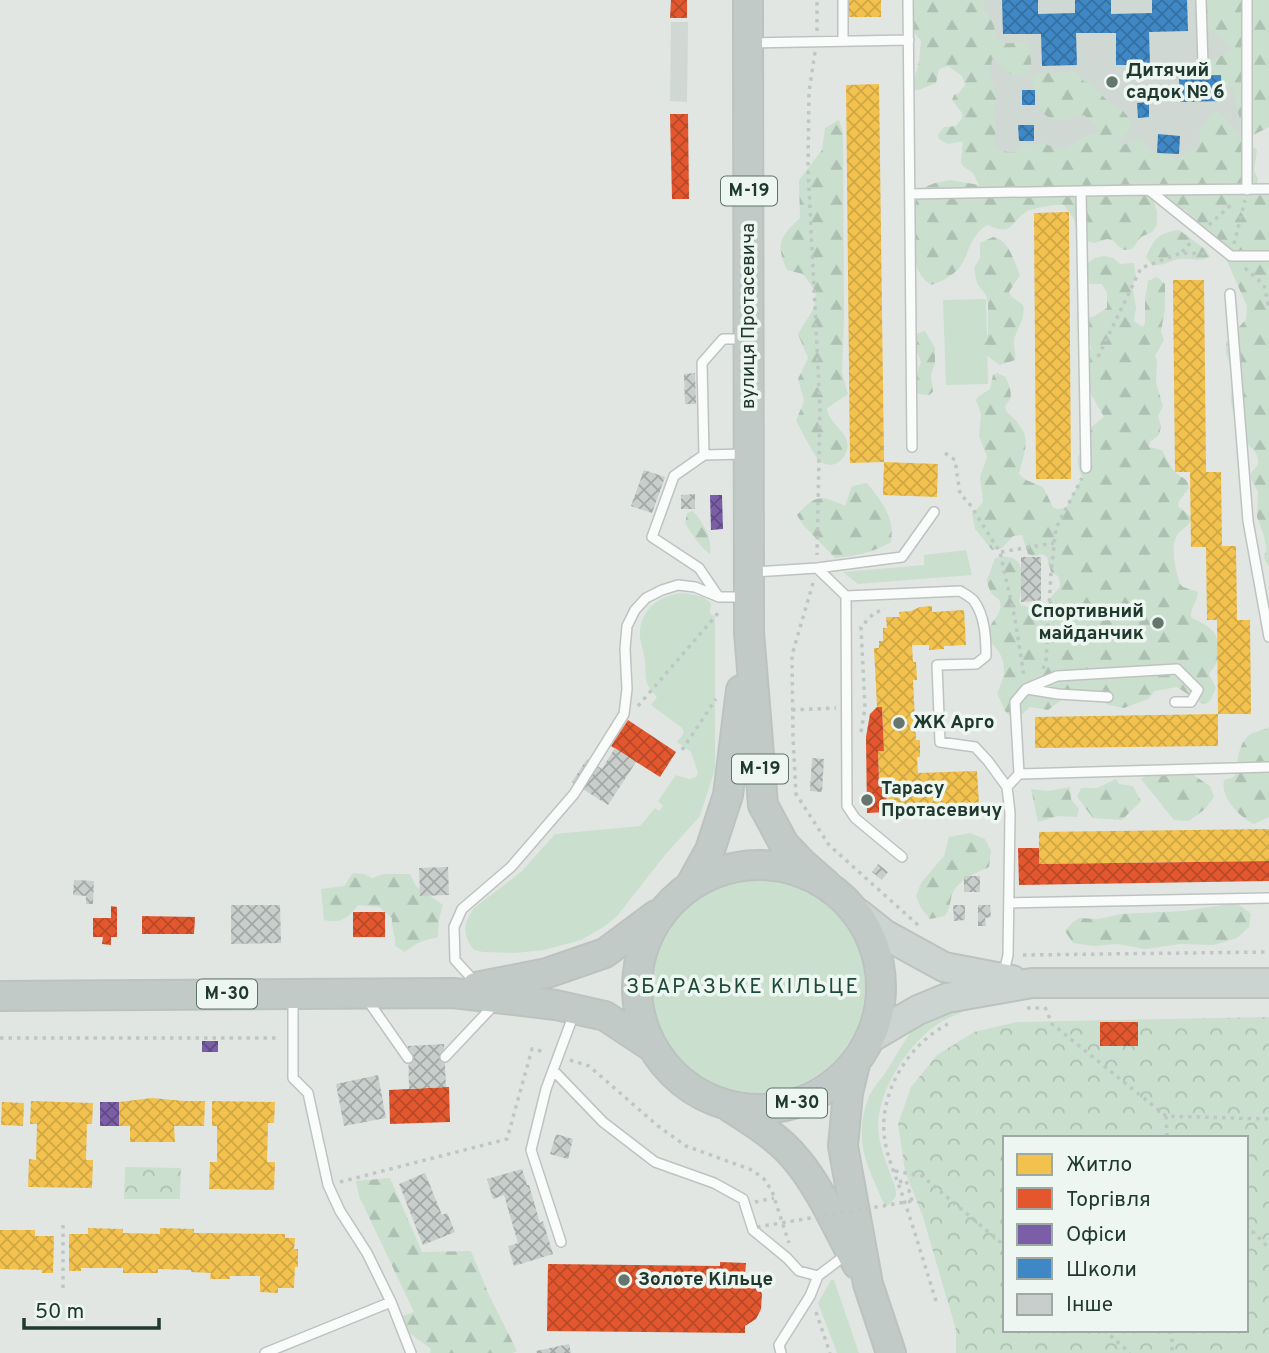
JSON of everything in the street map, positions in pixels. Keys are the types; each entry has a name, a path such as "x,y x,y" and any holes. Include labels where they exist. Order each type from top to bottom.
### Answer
{"highway":[{"name":"вулиця Протасевича","path":"748,0 749,632 763,805 784,844 826,884"},
{"name":"вулиця Протасевича","path":"690,886 710,850 728,795 749,632"},
{"path":"690,886 722,870 758,864 793,869 826,884"},
{"name":"М-19","path":"826,884 859,914 878,953 882,995 872,1037 855,1064 848,1093 843,1146 869,1284 891,1353"},
{"name":"М-19","path":"690,886 663,911 645,942 636,977 639,1013 652,1047 666,1067 683,1084 704,1097 727,1106 760,1127 796,1158 816,1188 869,1284"},
{"name":"М-30","path":"478,992 605,953 663,911"},
{"name":"М-30","path":"1,994 478,992 605,1016 652,1047"},
{"name":"М-30","path":"727,1106 755,1110 783,1107 810,1099 835,1084 855,1064"}],"main road":[{"path":"859,914 884,934 944,967 1002,978 1034,1000"},
{"path":"872,1037 918,1010 947,998 1034,1000 1269,984"}],"lane":[{"path":"843,0 843,41"},
{"path":"908,0 912,447"},
{"path":"1201,0 1203,65"},
{"path":"1247,0 1247,190"},
{"path":"748,43 909,40"},
{"path":"1149,190 1231,256 1269,256"},
{"path":"910,194 1269,190"},
{"path":"1081,191 1086,468"},
{"path":"1230,294 1248,521 1269,636"},
{"path":"704,455 702,363 723,339 749,339"},
{"path":"719,597 699,568 652,537 674,476 704,455 749,454"},
{"path":"445,1057 478,992 455,960 454,927 462,909 510,867 574,794 624,714 627,626 635,610 646,598 678,585 695,587 719,597 749,585 817,568 902,557 934,512"},
{"path":"817,568 846,596 846,807 855,818 902,857"},
{"path":"846,596 960,591 974,599 986,635 986,656 976,664 937,665 940,742 975,747 1007,787 1010,813 1009,955 1002,978"},
{"path":"1019,774 1015,702 1026,689 1057,676 1177,669 1198,690 1191,702 1175,702"},
{"path":"1026,689 1108,697"},
{"path":"1007,787 1019,774 1269,767"},
{"path":"1009,903 1269,898"},
{"path":"293,994 293,1077 308,1093 328,1185 340,1211 367,1253 391,1302 411,1353"},
{"path":"363,994 408,1058"},
{"path":"561,1242 531,1150 546,1089 575,1009"},
{"path":"553,1070 603,1122 655,1162 714,1184 743,1199 753,1230 799,1271 818,1276"},
{"path":"781,1353 779,1345 810,1296 818,1276 850,1251"},
{"path":"265,1353 391,1302"}],"path":[{"path":"792,655 817,568 820,408 808,168 809,92 817,42 817,0"},
{"path":"1201,232 1247,190"},
{"path":"1231,256 1247,190"},
{"path":"1181,253 1194,239"},
{"path":"1085,384 1141,268 1181,253 1231,256 1264,285 1269,307"},
{"path":"945,453 956,460 960,494 969,503 1000,552 1015,619 1026,689"},
{"path":"1037,684 1045,662 1056,527 1086,468"},
{"path":"1000,552 1054,543"},
{"path":"860,737 865,708 861,627 874,613 885,609"},
{"path":"624,714 641,704 719,612"},
{"path":"682,750 720,692"},
{"path":"792,710 846,708"},
{"path":"1023,956 1269,953"},
{"path":"1034,1000 1053,1007"},
{"path":"1034,1000 1052,1024 1166,1116 1269,1119"},
{"path":"936,1301 885,1140 884,1111 890,1088 921,1043 956,1020"},
{"path":"0,1038 293,1038"},
{"path":"328,1185 507,1139 532,1049"},
{"path":"1166,1116 1167,1136"},
{"path":"895,1171 922,1176 1003,1244"},
{"path":"757,1227 912,1201 906,1180 898,1182"},
{"path":"754,1202 774,1198"},
{"path":"63,1223 63,1288"},
{"path":"1248,1226 1269,1248"},
{"path":"1106,1332 1130,1353"},
{"path":"1172,1332 1172,1353"}],"shaded area":[{"name":"Дитячий садок № 6","path":"980,0 1241,0 1243,167 982,170"},
{"path":"671,22 688,22 687,102 670,101"}],"green space":[{"path":"908,0 985,0 985,11 1002,42 1026,41 1031,64 1027,72 1013,76 992,59 990,76 997,97 992,115 996,129 993,143 1000,150 1018,152 1020,146 1043,143 1060,150 1099,132 1095,124 1084,115 1066,120 1053,119 1040,107 1033,75 1075,71 1083,81 1093,85 1110,104 1129,118 1132,125 1119,142 1123,145 1135,140 1140,141 1148,150 1177,160 1200,146 1199,132 1212,114 1217,112 1238,135 1257,150 1254,170 1257,184 1261,191 1269,194 1269,567 1264,558 1264,536 1257,517 1258,492 1251,479 1258,460 1254,450 1243,441 1233,412 1233,373 1226,350 1227,341 1246,319 1247,306 1222,250 1185,210 1174,209 1158,196 1154,203 1157,225 1152,232 1141,237 1132,249 1123,250 1112,240 1089,242 1076,228 1074,219 1064,205 1040,208 1026,212 1007,229 988,225 983,228 953,273 931,285 924,280 914,257 910,217 920,189 950,180 979,185 973,173 961,163 963,141 948,144 939,139 938,135 944,127 956,126 962,118 962,113 952,100 965,85 962,76 948,66 939,69 936,83 914,90 921,41 911,29"},
{"path":"1202,0 1269,0 1269,127 1251,136 1240,120 1233,86 1222,89 1216,87 1205,72 1204,69 1213,59 1230,52 1232,48 1203,22"},
{"path":"839,120 843,132 842,373 848,394 827,408 830,417 845,436 847,447 846,453 839,461 829,465 816,456 796,421 804,401 798,379 808,358 798,334 814,308 816,292 803,274 787,270 781,247 784,236 800,218 799,180 822,150 825,128"},
{"path":"1179,230 1205,249 1210,257 1198,260 1180,259 1152,265 1146,257 1155,241 1166,233"},
{"path":"993,237 1007,246 1013,258 1020,275 1009,292 1023,305 1014,343 1015,360 1000,365 984,352 984,339 988,334 988,303 986,295 977,283 974,268 980,258 980,243"},
{"path":"1104,256 1113,258 1120,264 1134,263 1134,321 1143,327 1148,281 1157,277 1165,284 1165,309 1161,331 1164,340 1155,356 1156,383 1163,406 1158,416 1161,426 1159,435 1150,442 1149,447 1162,450 1174,471 1188,484 1189,488 1178,506 1191,517 1175,539 1174,558 1180,584 1198,592 1191,617 1211,629 1218,642 1217,660 1209,674 1216,688 1210,701 1205,704 1177,687 1155,691 1148,699 1124,708 1092,697 1068,695 1048,710 1030,707 1015,721 1005,711 997,693 1004,665 1000,653 990,640 989,632 1001,606 991,592 987,580 995,558 1013,559 1018,563 1022,576 1019,601 1021,605 1037,608 1048,603 1060,588 1060,584 1058,576 1051,572 1047,557 1043,554 1028,554 1022,535 1013,536 1002,548 992,550 975,529 972,514 983,502 980,477 987,457 979,436 981,414 976,400 990,389 993,375 997,373 1006,377 1011,396 1005,406 1006,411 1021,427 1026,440 1019,474 1043,487 1053,507 1066,508 1082,477 1078,460 1086,444 1084,433 1104,417 1090,392 1086,363 1091,347 1080,325 1082,320 1107,308 1107,293 1102,284 1090,284 1086,281 1083,266"},
{"path":"986,299 988,384 946,385 943,300"},
{"path":"925,331 935,348 935,363 931,375 933,392 929,395 918,394 914,379 921,362 913,343 916,334"},
{"path":"867,483 889,517 891,542 864,553 835,558 803,525 797,515 809,503 819,498 845,506 852,486"},
{"path":"693,511 706,531 710,554 685,524 687,513"},
{"path":"966,550 972,575 858,584 843,572 924,565 924,555"},
{"path":"684,593 703,597 711,603 710,613 715,617 715,769 700,816 617,916 605,926 581,940 544,950 515,953 474,950 467,939 465,929 474,908 521,872 555,834 640,826 655,808 659,811 663,806 658,801 676,775 689,779 696,777 698,773 691,752 677,742 684,733 682,728 651,705 657,697 646,681 640,638 643,618 647,611 667,596"},
{"path":"1269,727 1269,817 1254,824 1232,806 1225,793 1224,780 1236,774 1240,749 1248,736"},
{"path":"1170,765 1192,774 1210,786 1214,797 1205,809 1189,821 1174,820 1141,779 1156,769"},
{"path":"1116,779 1119,784 1133,786 1141,801 1122,820 1093,818 1077,797 1081,788 1097,788"},
{"path":"1070,787 1071,799 1079,809 1077,817 1058,816 1038,822 1031,789 1048,791"},
{"path":"970,833 985,839 991,851 989,867 958,885 945,916 930,919 916,896 921,883 944,856 949,837"},
{"path":"353,873 372,878 384,874 410,874 416,886 443,905 438,937 420,942 405,952 395,946 392,918 379,907 358,905 344,919 324,920 321,889 344,886"},
{"name":"ЗБАРАЗЬКЕ КІЛЬЦЕ","path":"758,879 799,887 834,910 857,945 865,986 857,1027 834,1062 799,1085 758,1093 717,1085 682,1062 659,1027 651,986 659,945 682,910 717,887"},
{"path":"1237,903 1251,914 1249,927 1237,938 1214,945 1181,944 1145,949 1118,944 1094,946 1073,943 1065,931 1079,918 1098,919 1121,914 1183,911"},
{"path":"969,1007 929,1030 908,1053 890,1081 878,1125 896,1193 887,1206 873,1180 863,1149 862,1125 868,1099 907,1038 920,1023 941,1011"},
{"path":"1269,1017 1269,1353 956,1353 956,1330 923,1217 905,1171 898,1124 911,1087 937,1055 974,1032 1017,1022"},
{"path":"125,1167 181,1168 180,1199 124,1199"},
{"path":"390,1178 422,1252 471,1251 517,1351 430,1353 431,1349 392,1320 414,1312 359,1196 356,1181"},
{"path":"831,1280 834,1280 859,1353 837,1353 818,1303"}],"building: Житло":[{"path":"848,0 881,0 881,17 848,17"},
{"path":"879,84 884,462 850,463 846,85"},
{"path":"1069,212 1071,479 1036,479 1034,213"},
{"path":"1173,280 1204,280 1206,472 1221,472 1222,546 1236,546 1237,620 1250,620 1251,714 1218,714 1217,620 1207,620 1206,547 1191,547 1190,472 1175,472"},
{"path":"884,462 938,464 937,497 883,495"},
{"name":"ЖК Арго","path":"932,606 932,612 964,610 966,645 929,650 929,645 912,645 917,680 913,680 916,740 920,740 918,773 977,771 979,804 957,805 957,808 932,812 904,807 904,804 887,805 886,781 879,781 878,751 884,751 882,707 877,707 874,648 879,648 879,641 883,641 883,628 887,628 886,617 900,617 899,612"},
{"path":"1218,714 1218,746 1035,748 1035,717"},
{"path":"1269,829 1269,861 1039,864 1039,832"},
{"path":"152,1098 205,1101 204,1126 174,1126 175,1142 130,1142 130,1126 119,1126 119,1102"},
{"path":"31,1101 93,1103 92,1124 87,1124 86,1160 93,1160 92,1188 28,1187 29,1159 36,1160 37,1124 30,1124"},
{"path":"212,1101 275,1102 274,1123 268,1123 267,1162 275,1162 274,1190 209,1189 210,1162 217,1162 217,1126 212,1126"},
{"path":"2,1102 24,1103 23,1126 1,1125"},
{"path":"88,1228 123,1229 123,1233 160,1234 160,1228 194,1229 194,1233 285,1234 285,1238 295,1238 294,1249 298,1249 294,1288 278,1288 278,1293 260,1292 260,1276 210,1279 211,1273 191,1270 158,1269 158,1273 123,1273 123,1268 81,1268 81,1271 69,1271 69,1234 88,1234"},
{"path":"0,1230 35,1230 35,1236 54,1236 53,1273 42,1273 42,1270 0,1269"}],"building: Торгівля":[{"path":"671,0 687,0 687,18 670,18"},
{"path":"670,114 688,114 689,199 672,199"},
{"path":"877,707 882,707 884,751 878,751 879,781 886,781 887,812 867,813 866,737 870,714"},
{"path":"628,720 676,752 660,777 611,746"},
{"path":"1018,848 1039,848 1039,864 1269,861 1269,881 1019,885"},
{"path":"111,906 117,907 117,937 111,937 111,945 102,944 103,937 93,937 93,918 111,918"},
{"path":"353,912 385,912 385,937 353,937"},
{"path":"142,916 195,917 194,934 142,934"},
{"path":"1100,1022 1138,1022 1138,1046 1100,1046"},
{"path":"449,1087 450,1122 390,1124 389,1090"},
{"path":"720,1262 746,1263 745,1275 757,1284 762,1294 761,1309 756,1319 745,1326 745,1333 547,1331 548,1264 720,1266"}],"building: Офіси":[{"path":"710,495 722,495 723,529 711,530"},
{"path":"202,1041 218,1041 218,1052 202,1052"},
{"path":"100,1102 119,1102 119,1126 100,1126"}],"building: Школи":[{"path":"1002,0 1038,0 1038,14 1075,13 1075,0 1111,0 1111,14 1152,13 1152,0 1187,0 1188,31 1149,32 1150,65 1116,65 1116,33 1076,33 1077,65 1042,66 1041,34 1003,34"},
{"path":"1221,75 1222,101 1180,102 1179,76"},
{"path":"1022,90 1035,90 1035,105 1022,105"},
{"path":"1149,102 1149,117 1138,118 1137,103"},
{"path":"1018,125 1034,125 1034,141 1019,141"},
{"path":"1158,134 1180,136 1179,154 1157,153"}],"building: Інше":[{"path":"695,373 696,404 685,404 684,374"},
{"path":"644,470 665,477 652,513 631,506"},
{"path":"695,494 695,509 681,509 681,495"},
{"path":"1021,557 1041,557 1041,601 1021,602"},
{"path":"615,748 636,762 608,805 572,782 587,759 602,769"},
{"path":"812,758 824,759 822,792 810,791"},
{"path":"878,864 888,872 882,880 872,872"},
{"path":"448,867 449,895 420,896 419,868"},
{"path":"964,876 980,876 980,892 964,892"},
{"path":"74,880 94,881 93,904 86,904 86,896 73,895"},
{"path":"231,905 280,905 281,943 231,944"},
{"path":"953,905 965,905 965,920 954,921"},
{"path":"978,905 990,905 991,917 985,918 986,926 978,926"},
{"path":"444,1044 446,1087 409,1089 408,1046"},
{"path":"378,1075 386,1118 344,1126 336,1084"},
{"path":"556,1134 573,1139 568,1159 550,1154"},
{"path":"522,1169 553,1254 514,1266 508,1246 518,1243 504,1195 493,1199 487,1179"},
{"path":"425,1173 442,1215 447,1213 455,1232 423,1245 399,1184"},
{"path":"569,1344 571,1353 536,1351"}],"place":[{"name":"Дитячий садок № 6","path":"1112,82"},
{"name":"Спортивний майданчик","path":"1158,623"},
{"name":"ЖК Арго","path":"899,723"},
{"name":"Тарасу Протасевичу","path":"867,800"},
{"name":"Золоте Кільце","path":"624,1280"}],"district":[{"name":"ЗБАРАЗЬКЕ КІЛЬЦЕ","path":"743,987"}]}
